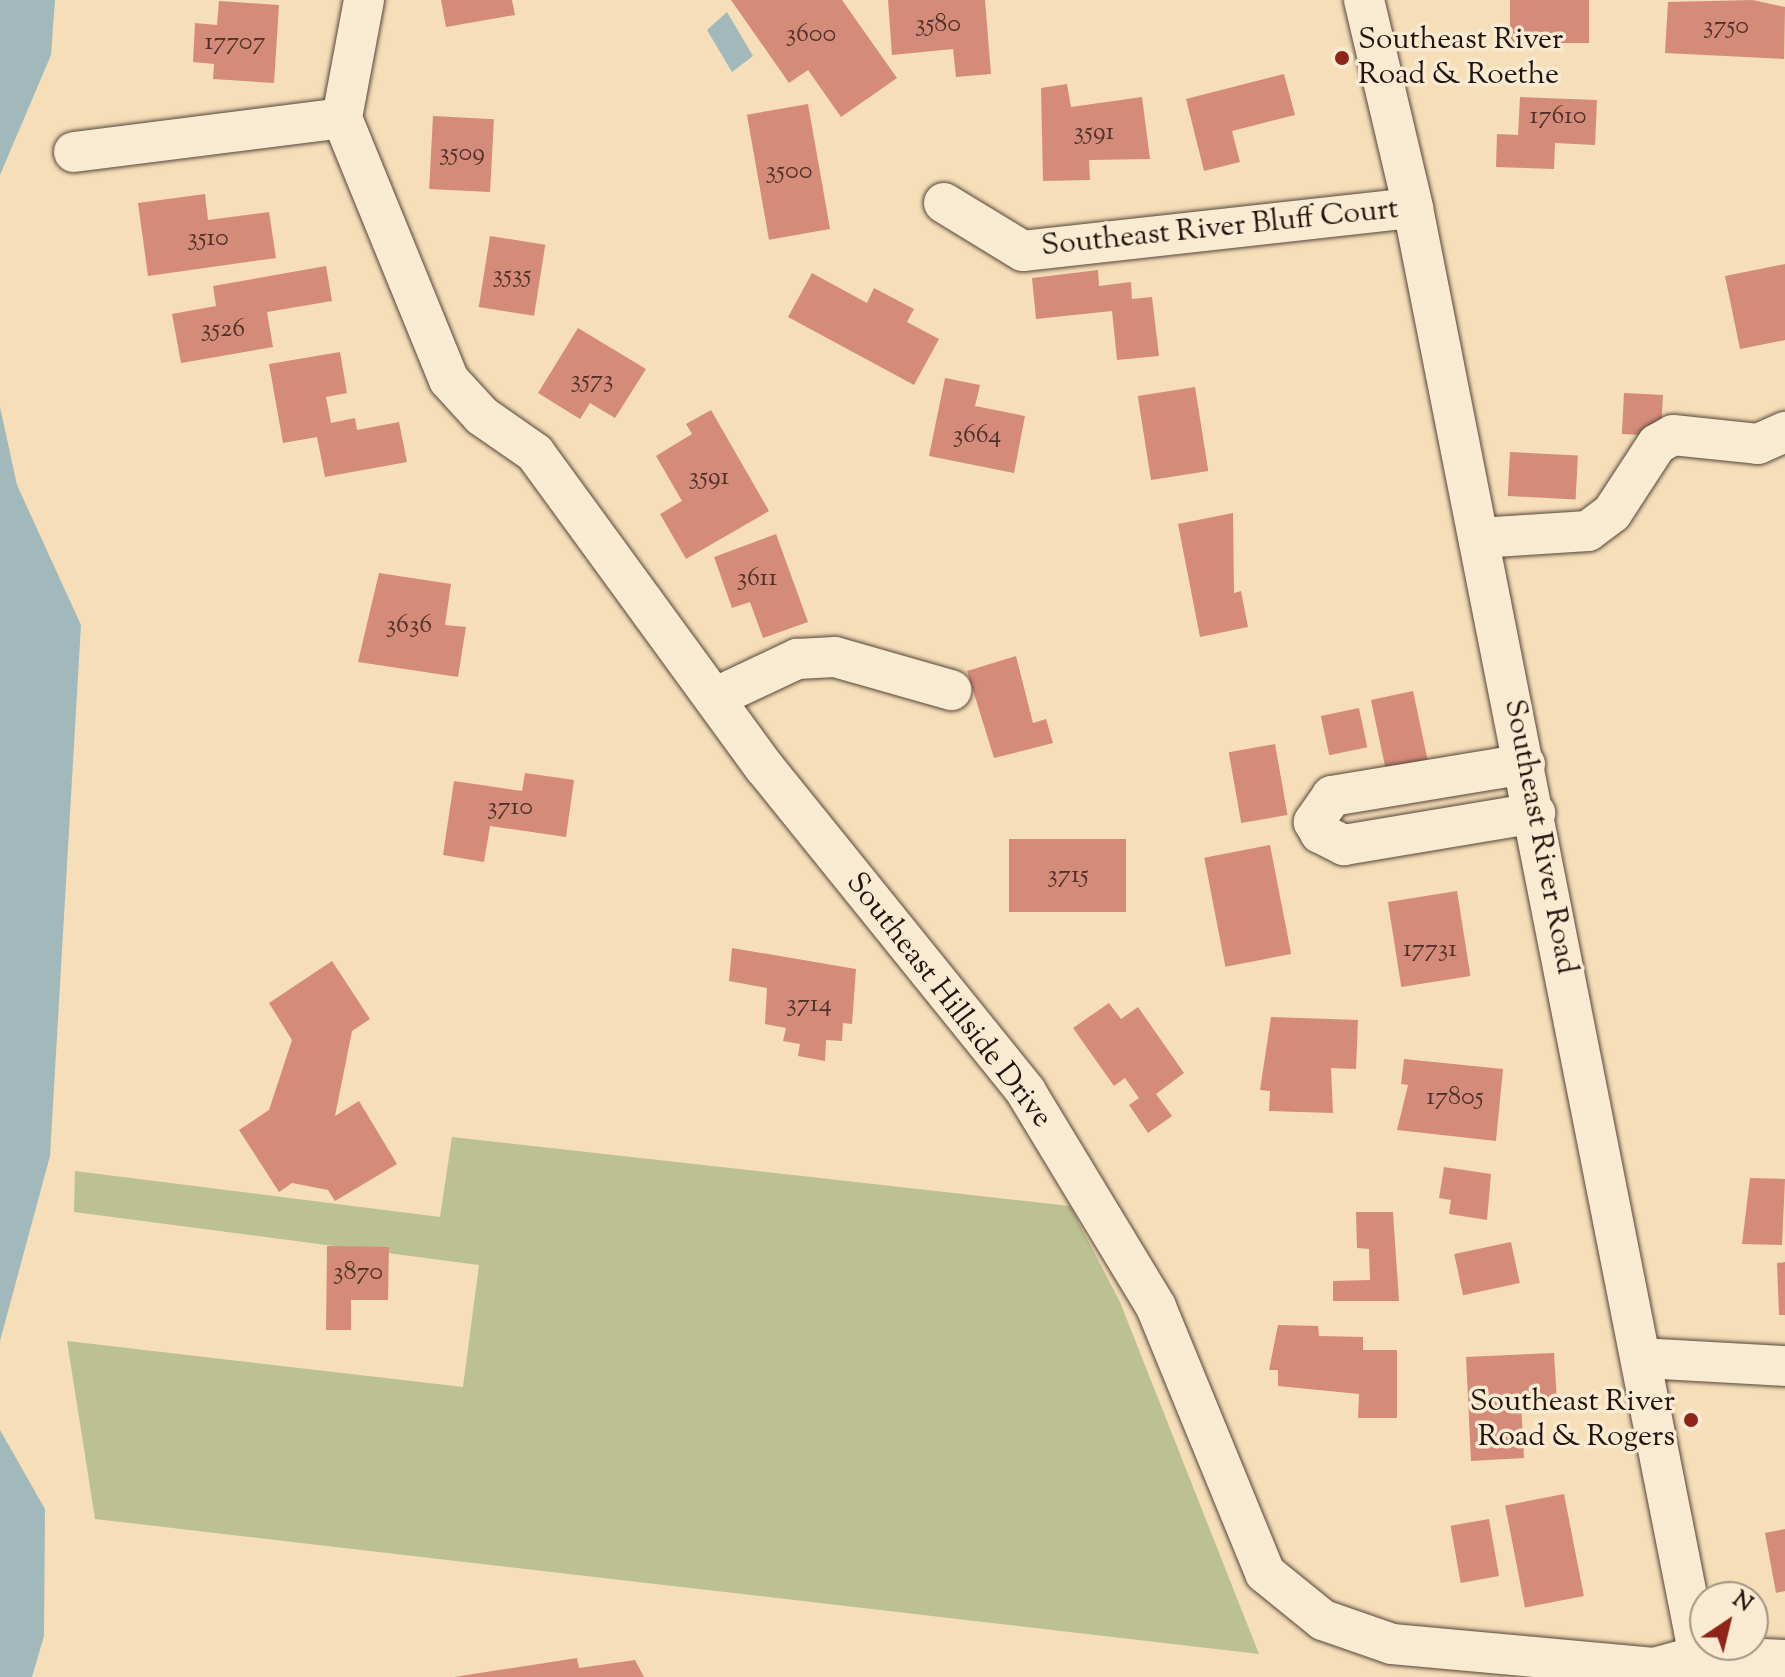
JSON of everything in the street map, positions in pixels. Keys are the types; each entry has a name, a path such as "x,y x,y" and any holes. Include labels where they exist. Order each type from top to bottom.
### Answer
{"street":[{"path":"74,152 342,118 364,0"},
{"name":"Southeast River Road","path":"1364,0 1413,208 1535,813 1700,1666"},
{"name":"Southeast Hillside Drive","path":"342,118 449,380 482,416 535,453 714,698 1026,1092 1156,1307 1265,1573 1323,1620 1392,1644 1654,1668 1785,1660"},
{"name":"Southeast River Bluff Court","path":"944,203 1023,251 1413,208"},
{"path":"1479,538 1588,531 1612,513 1657,444 1673,435 1758,444 1785,432"},
{"path":"714,698 797,659 835,657 951,690"},
{"path":"1525,764 1332,796 1314,822 1320,833 1344,845 1535,813"},
{"path":"1641,1358 1785,1366"}],"green space":[{"path":"452,1137 1070,1206 1120,1302 1259,1654 95,1519 67,1341 463,1387 479,1265 74,1212 75,1171 440,1217"}],"water":[{"path":"0,0 55,0 51,55 0,175"},
{"path":"727,12 753,56 732,72 707,30"},
{"path":"0,407 17,485 81,625 50,1156 0,1341"},
{"path":"0,1430 45,1509 44,1636 32,1677 0,1677"}],"building":[{"path":"441,0 512,0 515,15 446,27"},
{"path":"731,0 842,0 897,78 841,117 808,70 789,83"},
{"path":"888,0 985,0 991,74 956,77 953,49 892,55"},
{"path":"1510,0 1589,0 1589,43 1510,43"},
{"path":"1753,0 1785,7 1784,59 1665,53 1668,2"},
{"path":"219,1 279,5 274,83 213,79 214,64 193,62 195,23 217,25"},
{"path":"1284,74 1295,115 1232,131 1240,162 1204,171 1186,99"},
{"path":"1067,84 1071,107 1142,97 1150,159 1089,160 1090,180 1043,181 1041,88"},
{"path":"1520,97 1597,100 1595,145 1555,143 1554,169 1496,167 1497,134 1518,135"},
{"path":"808,104 830,229 769,240 747,115"},
{"path":"433,116 494,119 490,192 429,189"},
{"path":"205,194 208,220 269,212 276,258 148,276 138,203"},
{"path":"490,236 545,245 534,316 479,307"},
{"path":"1785,264 1785,340 1740,349 1725,276"},
{"path":"326,266 332,301 267,312 273,347 181,363 172,314 216,306 213,286"},
{"path":"1098,270 1099,286 1131,282 1132,299 1152,297 1159,356 1117,360 1112,311 1036,319 1032,278"},
{"path":"812,273 867,303 874,288 914,309 907,322 939,339 914,385 788,317"},
{"path":"578,328 646,369 615,418 590,403 580,419 538,393"},
{"path":"340,352 347,393 326,397 331,423 355,418 357,430 399,422 407,462 325,477 317,437 283,443 269,364"},
{"path":"945,378 980,385 975,406 1025,416 1014,473 929,456"},
{"path":"1195,387 1208,471 1151,480 1138,396"},
{"path":"1624,393 1663,395 1661,436 1622,434"},
{"path":"711,410 769,511 686,559 660,514 682,501 656,456 692,434 686,424"},
{"path":"1510,452 1578,456 1576,499 1508,496"},
{"path":"1233,513 1234,593 1241,591 1248,627 1200,637 1178,524"},
{"path":"776,534 808,622 763,638 750,602 732,608 714,557"},
{"path":"379,573 451,584 445,625 466,627 458,677 358,662"},
{"path":"1016,656 1033,723 1046,719 1053,743 994,758 967,671"},
{"path":"1413,691 1428,762 1386,771 1371,700"},
{"path":"1359,708 1367,747 1329,755 1321,716"},
{"path":"1275,744 1288,815 1241,823 1229,752"},
{"path":"525,773 574,780 566,837 490,826 484,862 443,855 454,781 522,791"},
{"path":"1009,839 1126,839 1126,912 1009,912"},
{"path":"1270,845 1291,954 1225,967 1204,858"},
{"path":"1457,891 1470,976 1401,987 1388,902"},
{"path":"732,948 856,969 852,1024 843,1023 842,1041 826,1040 825,1061 798,1056 800,1044 783,1041 786,1028 765,1024 767,988 729,981"},
{"path":"332,961 370,1019 352,1031 335,1116 359,1101 397,1164 335,1201 328,1190 292,1183 279,1192 239,1130 269,1110 292,1040 269,1003"},
{"path":"1109,1003 1121,1019 1138,1007 1184,1073 1156,1094 1172,1116 1148,1133 1129,1105 1139,1098 1125,1078 1114,1086 1073,1028"},
{"path":"1271,1017 1358,1020 1356,1069 1331,1068 1333,1113 1269,1111 1270,1091 1260,1090"},
{"path":"1404,1059 1503,1069 1496,1141 1397,1130 1408,1085 1401,1084"},
{"path":"1444,1167 1491,1174 1487,1220 1449,1214 1451,1200 1439,1198"},
{"path":"1750,1178 1785,1179 1782,1245 1742,1244"},
{"path":"1356,1212 1393,1212 1399,1301 1333,1301 1333,1281 1370,1280 1369,1249 1357,1248"},
{"path":"1511,1242 1520,1283 1463,1295 1454,1254"},
{"path":"327,1246 389,1247 388,1300 351,1300 351,1330 326,1330"},
{"path":"1785,1262 1785,1315 1779,1315 1777,1263"},
{"path":"1278,1325 1318,1326 1319,1336 1363,1337 1363,1350 1397,1350 1397,1418 1358,1418 1359,1394 1278,1386 1278,1370 1269,1370"},
{"path":"1554,1353 1557,1401 1521,1403 1524,1458 1471,1461 1466,1357"},
{"path":"1564,1494 1584,1596 1525,1608 1505,1505"},
{"path":"1489,1519 1499,1576 1461,1583 1451,1526"},
{"path":"1785,1529 1785,1591 1776,1593 1765,1533"},
{"path":"577,1658 579,1668 635,1660 644,1677 454,1677"}],"place":[{"name":"Southeast River Road & Roethe","path":"1342,58"},
{"name":"Southeast River Road & Rogers","path":"1691,1420"}]}
